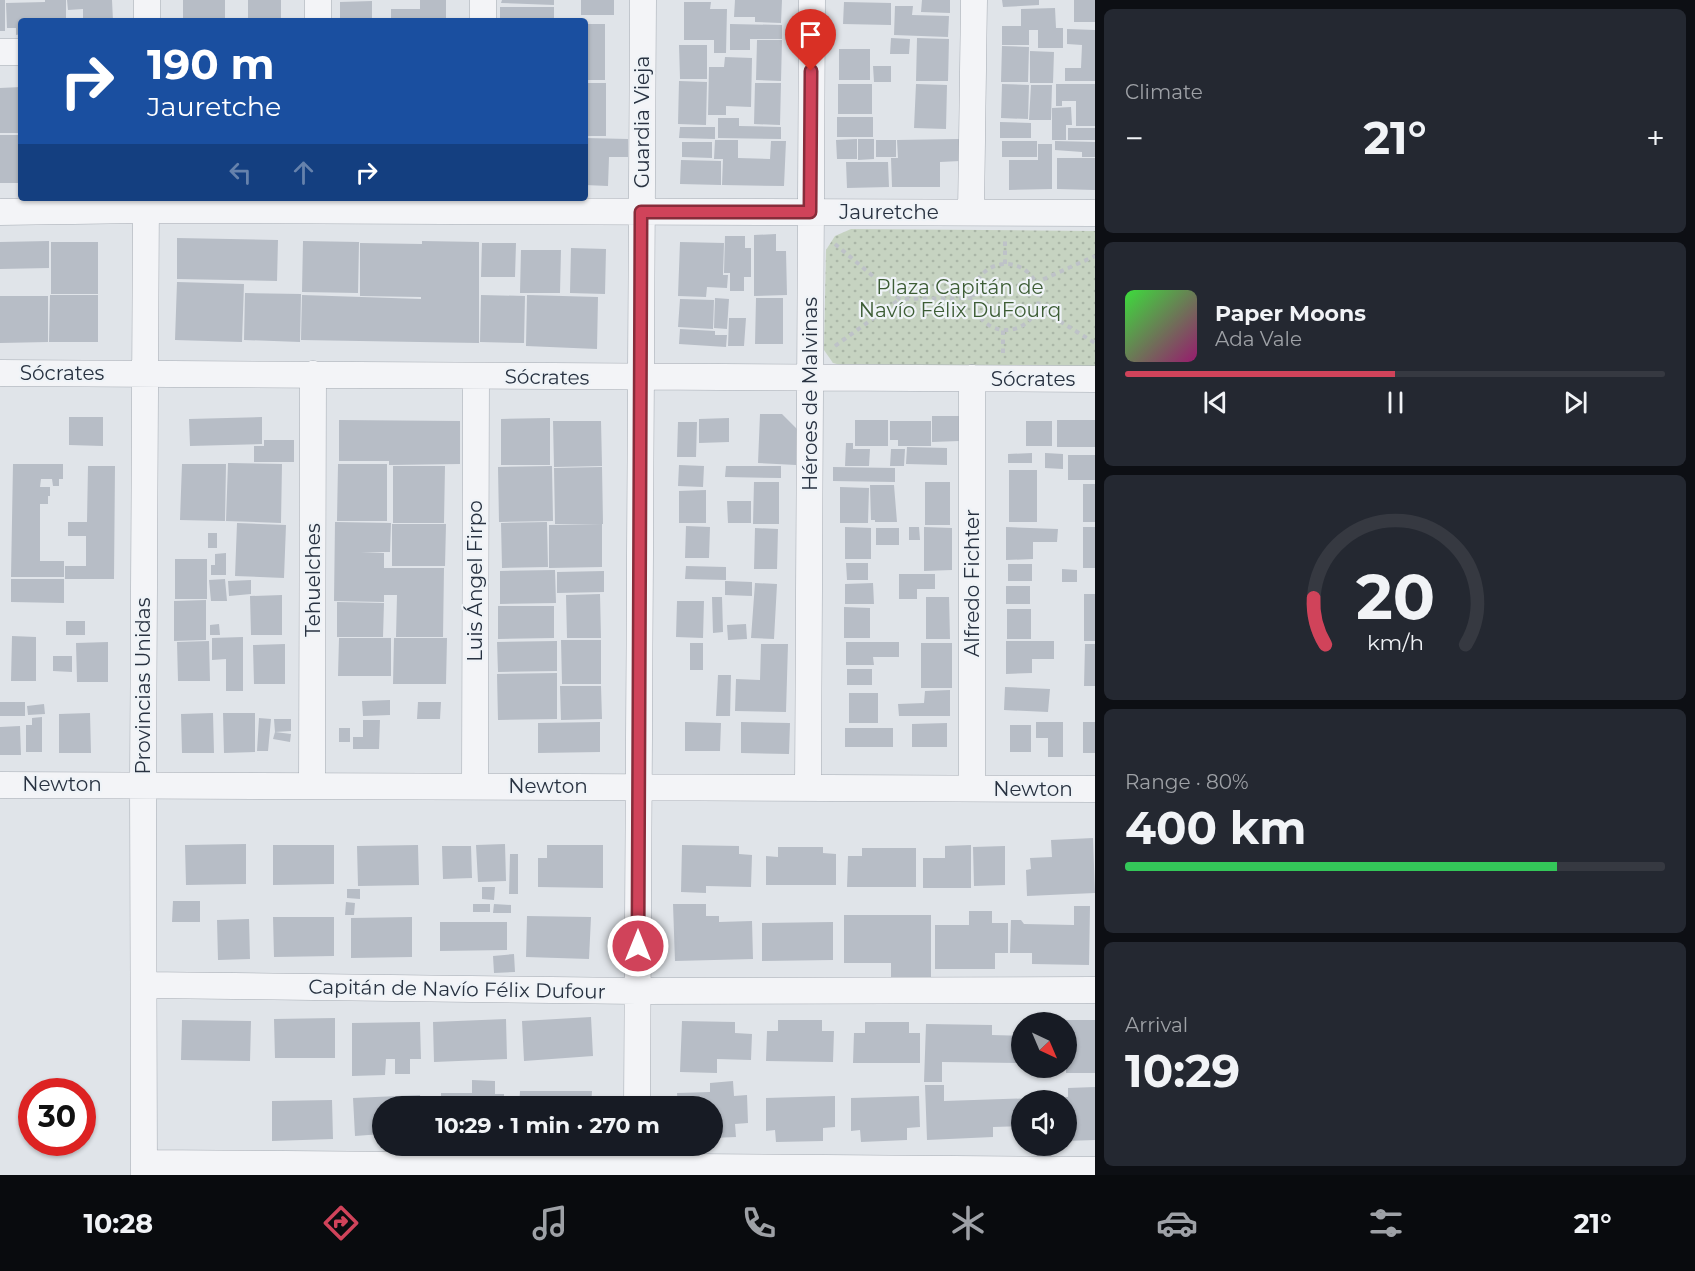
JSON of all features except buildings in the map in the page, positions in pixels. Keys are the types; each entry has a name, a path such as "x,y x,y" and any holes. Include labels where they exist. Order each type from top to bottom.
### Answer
{"street":[{"path":"147,0 147,18"},
{"path":"318,0 318,18"},
{"path":"483,0 483,18"},
{"name":"Guardia Vieja","path":"637,1096 643,0"},
{"name":"Héroes de Malvinas","path":"808,788 812,0"},
{"path":"971,212 974,0"},
{"path":"0,52 18,52"},
{"name":"Jauretche","path":"0,212 146,204 481,204 810,218 971,212 1095,213"},
{"name":"Provincias Unidas","path":"144,1169 146,204"},
{"name":"Sócrates","path":"0,373 640,378 810,371 972,378 1095,379"},
{"name":"Tehuelches","path":"312,785 313,374"},
{"name":"Luis Ángel Firpo","path":"474,786 476,376"},
{"name":"Alfredo Fichter","path":"972,378 972,788"},
{"name":"Newton","path":"0,784 1095,789"},
{"name":"Capitán de Navío Félix Dufour","path":"144,985 637,991 1095,990"},
{"path":"144,1169 637,1163 1095,1170"}],"path":[{"path":"810,218 900,299"},
{"path":"1035,284 1095,256"},
{"path":"1015,265 1024,270 1035,284 1039,296 1037,307 1024,324 1014,329 1003,330 993,327 983,321 976,312 973,298 978,279 985,271 995,266 1015,265"},
{"path":"810,371 900,299 973,298"},
{"path":"1037,307 1095,343"}],"green space":[{"name":"Plaza Capitán de Navío Félix DuFourq","path":"851,229 1095,231 1095,367 848,367 833,363 824,350 826,250 835,236"}],"route":[{"path":"638,946 641,212 810,212 811,71"}]}
